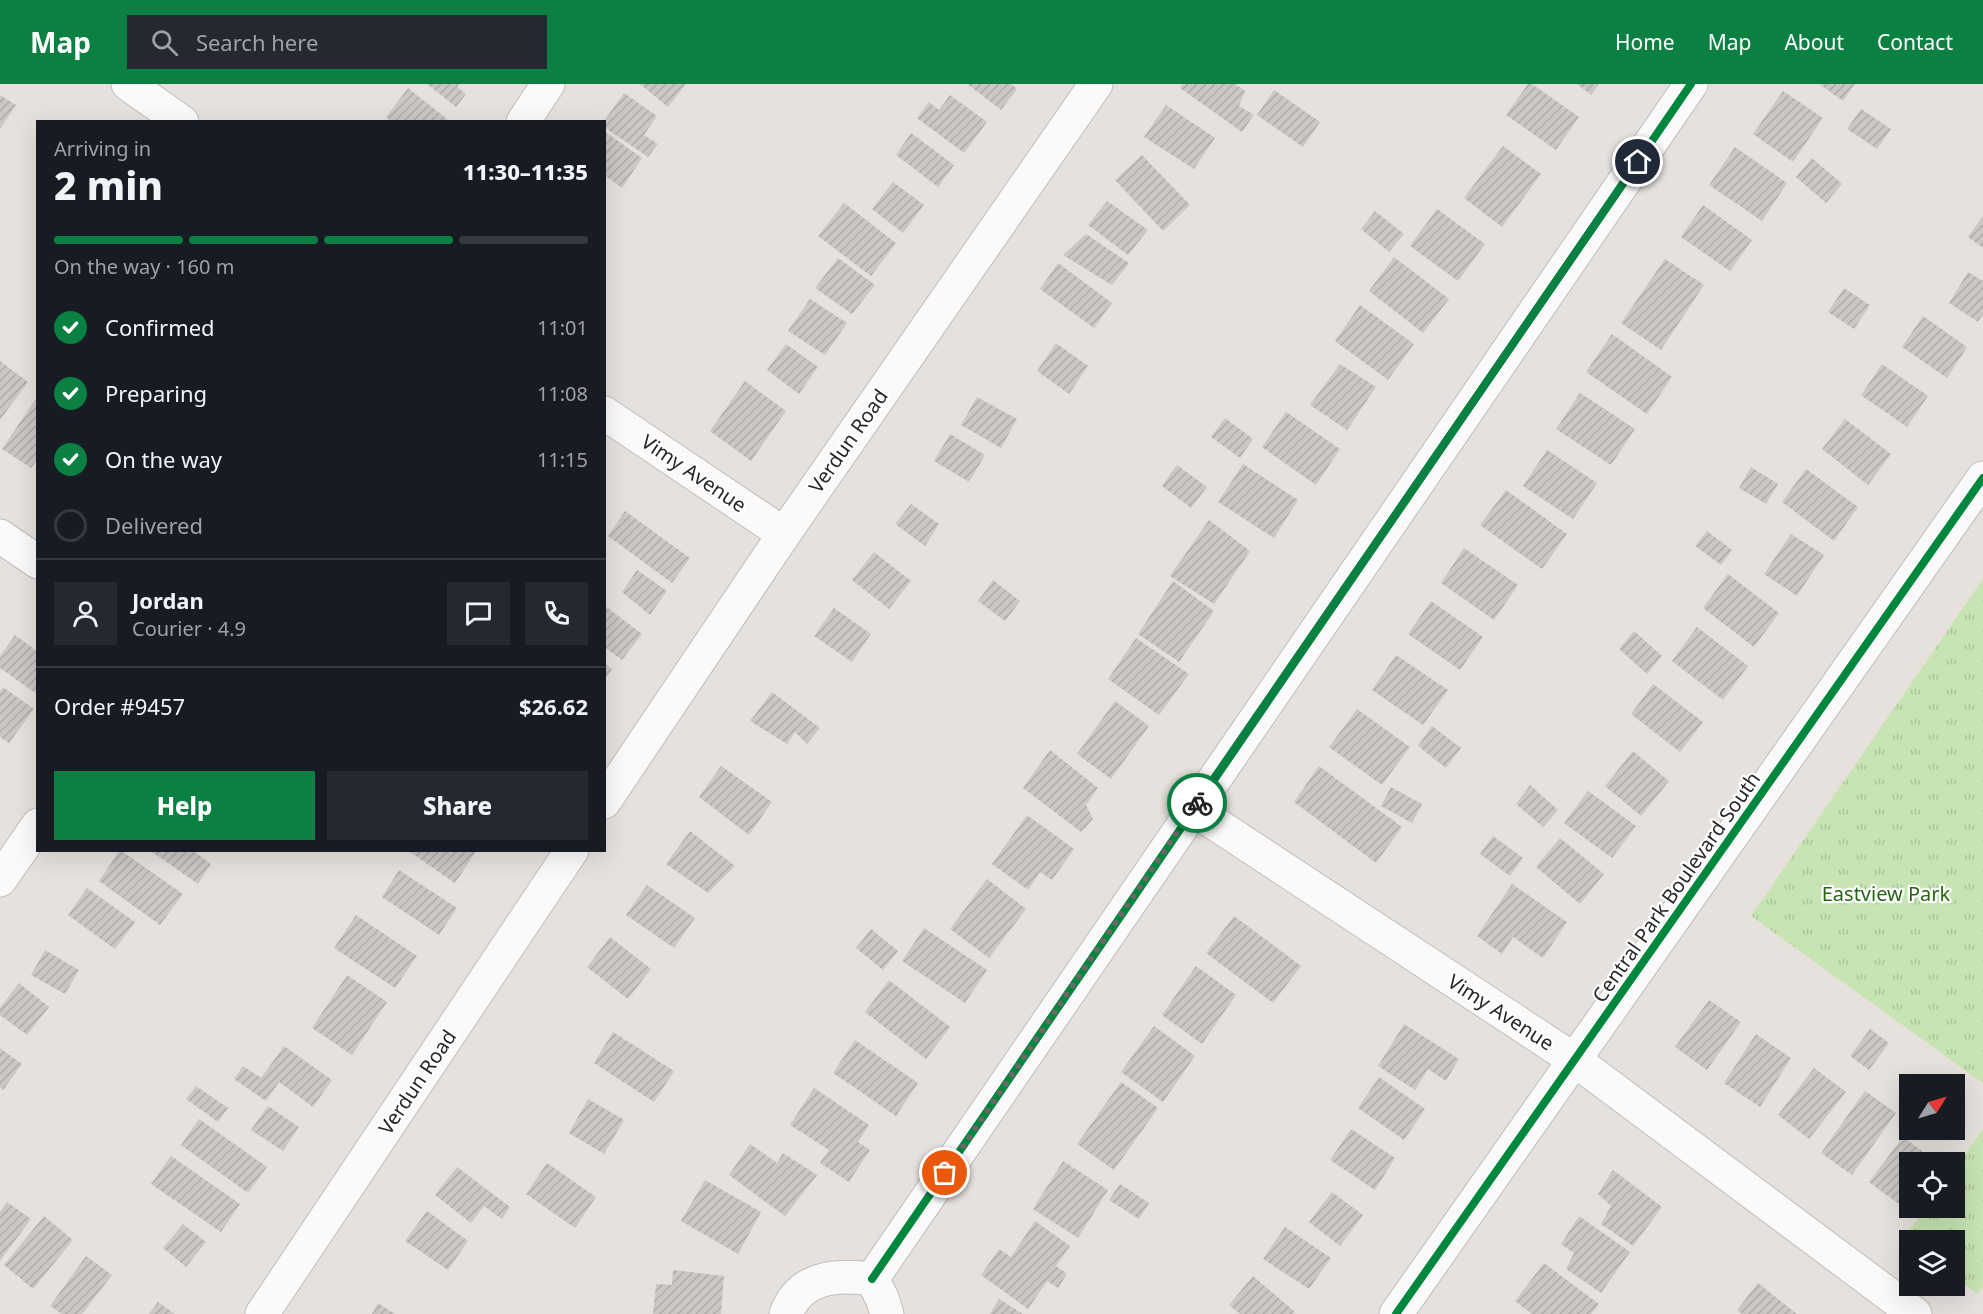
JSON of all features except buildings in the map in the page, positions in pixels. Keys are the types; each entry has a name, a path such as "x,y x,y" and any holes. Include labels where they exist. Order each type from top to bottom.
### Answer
{"street":[{"path":"128,84 179,120"},
{"path":"524,120 549,84"},
{"name":"Verdun Road","path":"606,799 784,534 1096,84"},
{"path":"872,1279 1691,84"},
{"name":"Vimy Avenue","path":"606,413 784,534"},
{"name":"Central Park Boulevard South","path":"1396,1314 1576,1061 1983,478"},
{"path":"0,536 36,561"},
{"name":"Vimy Avenue","path":"1193,808 1576,1061 1911,1313"},
{"path":"0,880 36,828"},
{"name":"Verdun Road","path":"262,1314 571,852"},
{"path":"786,1314 797,1294 818,1280 852,1276 872,1279"},
{"path":"872,1279 887,1314"}],"green space":[{"name":"Eastview Park","path":"1983,579 1983,1083 1751,916"},
{"path":"1983,1129 1983,1286 1978,1294 1965,1285 1965,1230 1909,1230 1918,1218 1965,1218 1965,1154"}],"cycle path":[{"path":"872,1279 1691,84"},
{"path":"1396,1314 1983,478"}],"way so far":[{"path":"945,1173 1197,803"}],"route":[{"path":"1197,803 1638,162"}]}
